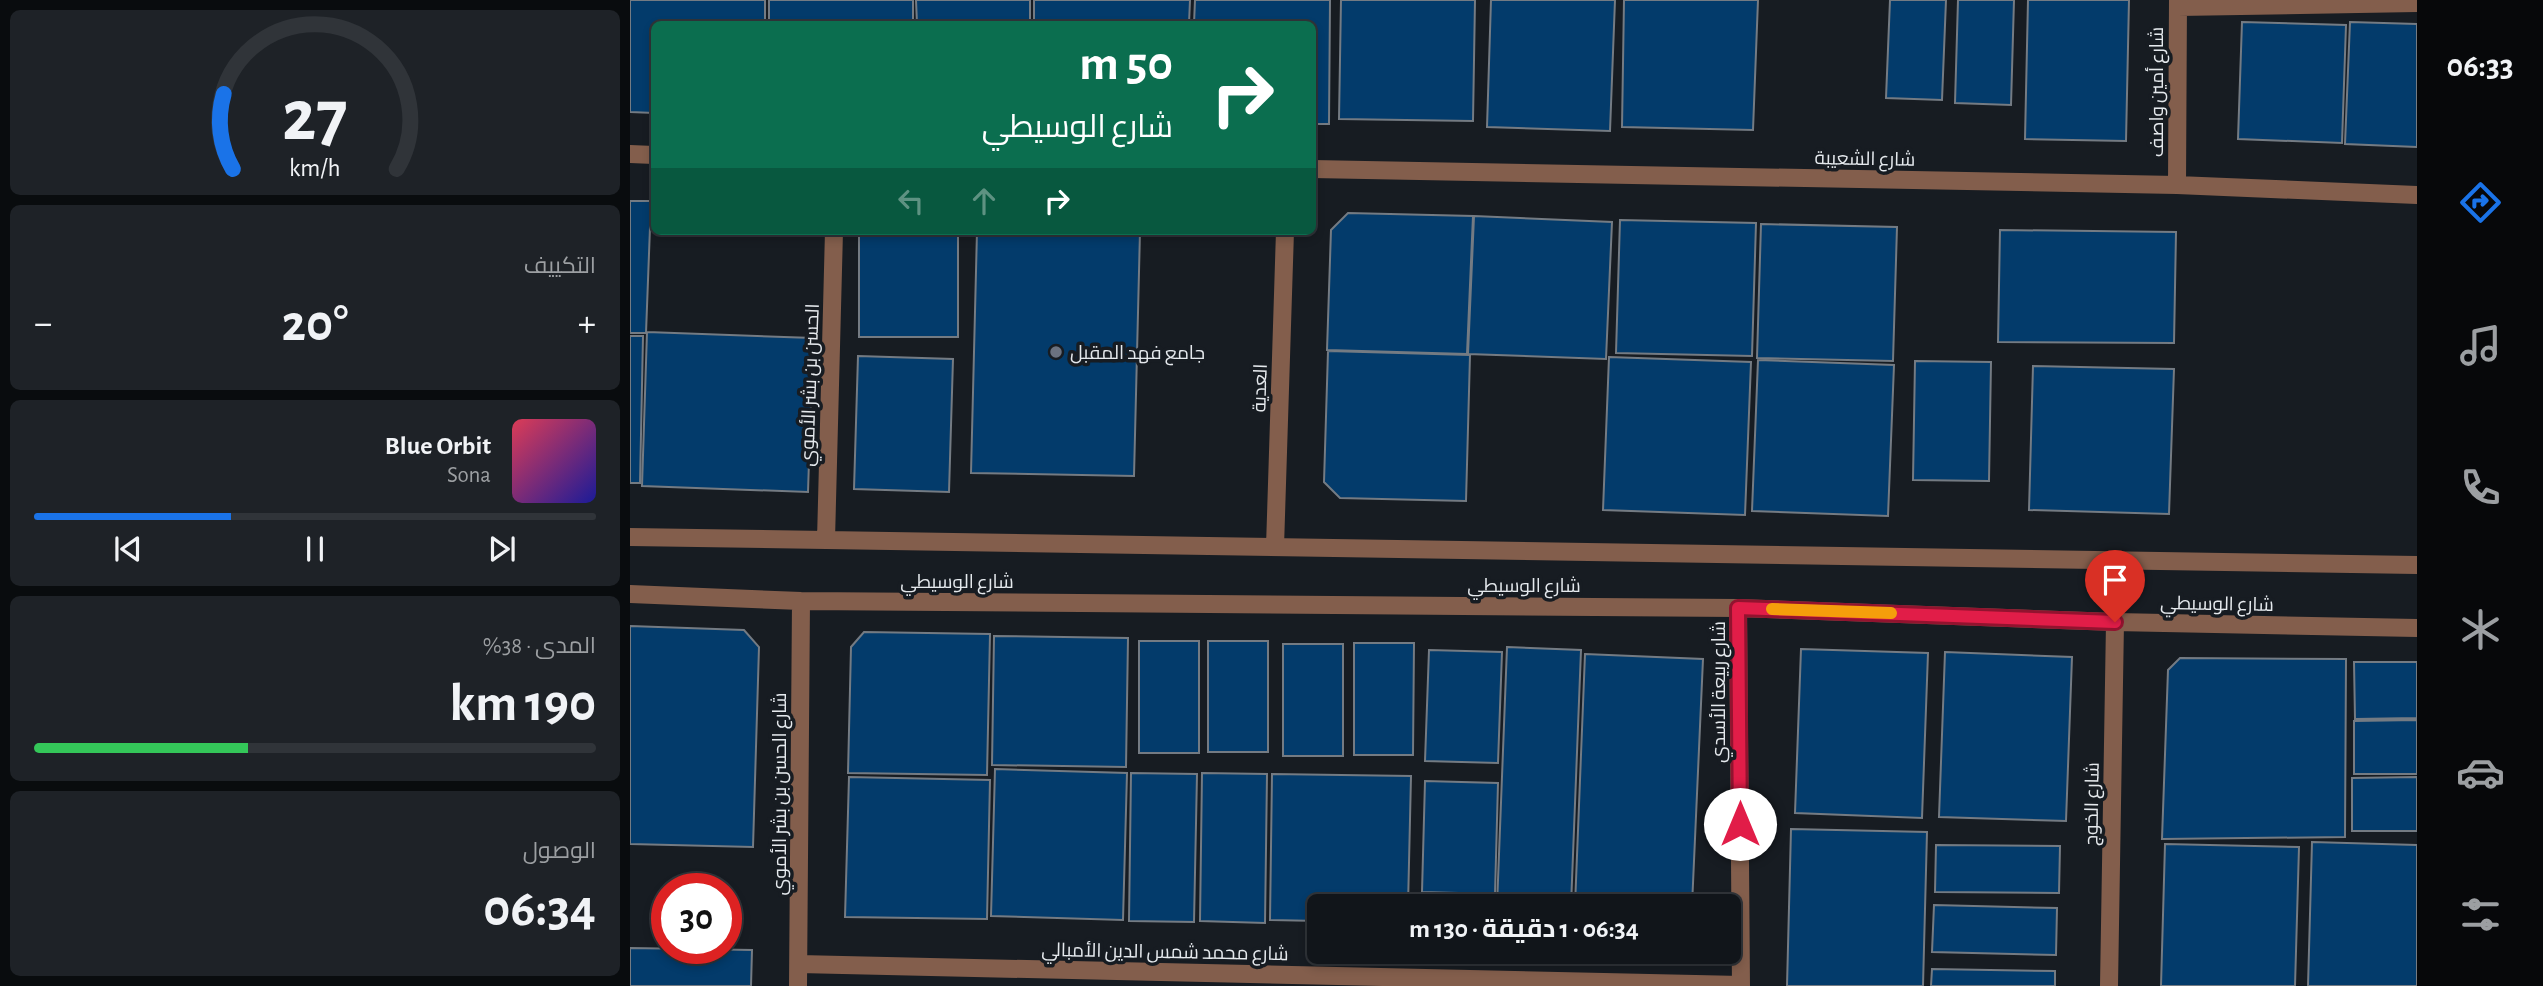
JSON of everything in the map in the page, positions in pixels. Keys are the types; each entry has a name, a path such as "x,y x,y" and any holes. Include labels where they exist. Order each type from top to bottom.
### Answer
{"street":[{"path":"2178,3 2417,3"},
{"name":"شارع أمين واصف","path":"2177,185 2178,3"},
{"path":"630,154 651,155"},
{"name":"شارع الشعيبة","path":"1316,169 2177,185 2417,195"},
{"name":"الحسن بن بشر الأموي","path":"826,540 834,235"},
{"name":"العدية","path":"1275,547 1285,235"},
{"name":"شارع الوسيطي","path":"630,537 2417,565"},
{"name":"شارع الوسيطي","path":"630,594 801,601 1738,608 2115,622 2417,628"},
{"name":"شارع الحسن بن بشر الأموي","path":"798,986 801,601"},
{"name":"شارع ربيعة الأسدي","path":"1738,608 1741,986"},
{"name":"شارع الخوج","path":"2109,986 2115,622"},
{"name":"شارع محمد شمس الدين الأمبالي","path":"799,964 1741,986"}],"building":[{"path":"630,0 765,0 765,21 651,21 651,113 630,112"},
{"path":"769,0 913,0 913,21 769,21"},
{"path":"916,0 1030,0 1030,21 917,21"},
{"path":"1034,0 1190,0 1189,21 1034,21"},
{"path":"1195,0 1330,0 1329,124 1316,124 1316,21 1194,21"},
{"path":"1341,0 1475,0 1473,121 1339,119"},
{"path":"1491,0 1615,0 1610,131 1487,127"},
{"path":"1624,0 1758,0 1753,130 1622,127"},
{"path":"1890,0 1946,0 1942,100 1886,98"},
{"path":"1958,0 2014,0 2011,105 1955,103"},
{"path":"2028,0 2129,0 2126,141 2025,139"},
{"path":"2242,22 2346,25 2342,143 2238,139"},
{"path":"2350,22 2417,24 2417,147 2345,144"},
{"path":"630,201 651,201 646,333 630,333"},
{"path":"1348,213 1473,216 1467,354 1327,350 1331,230"},
{"path":"1474,216 1612,222 1606,359 1468,354"},
{"path":"1620,220 1756,223 1752,356 1616,353"},
{"path":"1761,224 1897,227 1893,361 1757,358"},
{"path":"2000,230 2176,232 2174,343 1998,342"},
{"path":"859,235 958,235 958,337 859,337"},
{"name":"جامع فهد المقبل","path":"977,235 1140,235 1134,476 971,473"},
{"path":"647,332 813,338 808,492 642,486"},
{"path":"630,336 643,336 640,483 630,483"},
{"path":"1328,351 1470,355 1466,501 1340,498 1324,482"},
{"path":"858,356 953,359 949,492 854,489"},
{"path":"1609,357 1751,362 1745,515 1603,510"},
{"path":"1758,360 1894,365 1888,516 1752,511"},
{"path":"1915,361 1991,362 1989,481 1913,480"},
{"path":"2033,366 2174,369 2169,514 2029,510"},
{"path":"630,626 744,630 759,647 753,847 630,844"},
{"path":"864,632 990,634 987,775 848,773 851,647"},
{"path":"994,636 1128,638 1126,767 992,765"},
{"path":"1139,641 1199,641 1199,753 1139,753"},
{"path":"1208,641 1268,641 1268,752 1208,752"},
{"path":"1354,643 1414,643 1413,755 1354,755"},
{"path":"1283,644 1343,644 1343,756 1283,756"},
{"path":"1507,647 1581,650 1571,894 1497,894"},
{"path":"1801,649 1928,653 1922,818 1795,813"},
{"path":"1429,650 1502,652 1498,763 1425,761"},
{"path":"1945,652 2072,657 2066,821 1939,817"},
{"path":"1585,654 1703,659 1693,894 1575,894"},
{"path":"2180,658 2346,659 2345,837 2162,839 2168,670"},
{"path":"2354,662 2417,662 2417,718 2355,719"},
{"path":"2417,720 2417,774 2354,774 2354,721"},
{"path":"995,769 1127,773 1123,920 991,916"},
{"path":"1131,773 1197,774 1194,922 1129,921"},
{"path":"1202,773 1267,774 1265,923 1200,921"},
{"path":"1272,774 1411,776 1408,894 1307,894 1307,921 1270,920"},
{"path":"849,777 990,780 987,919 845,917"},
{"path":"2417,777 2417,831 2352,831 2352,778"},
{"path":"1425,781 1498,783 1495,894 1422,892"},
{"path":"1791,829 1927,832 1923,986 1787,986"},
{"path":"2312,842 2417,845 2417,986 2308,986"},
{"path":"2165,844 2299,847 2295,986 2161,986"},
{"path":"1936,845 2060,846 2059,893 1935,892"},
{"path":"1934,905 2057,908 2056,955 1932,952"},
{"path":"630,948 651,948 651,964 742,964 742,950 752,950 751,986 630,986"},
{"path":"1932,969 2055,971 2055,986 1931,986"}],"slow traffic":[{"path":"1772,609 1891,613"}],"place":[{"name":"جامع فهد المقبل","path":"1056,352"}],"route":[{"path":"1740,824 1738,608 2115,622"}]}
